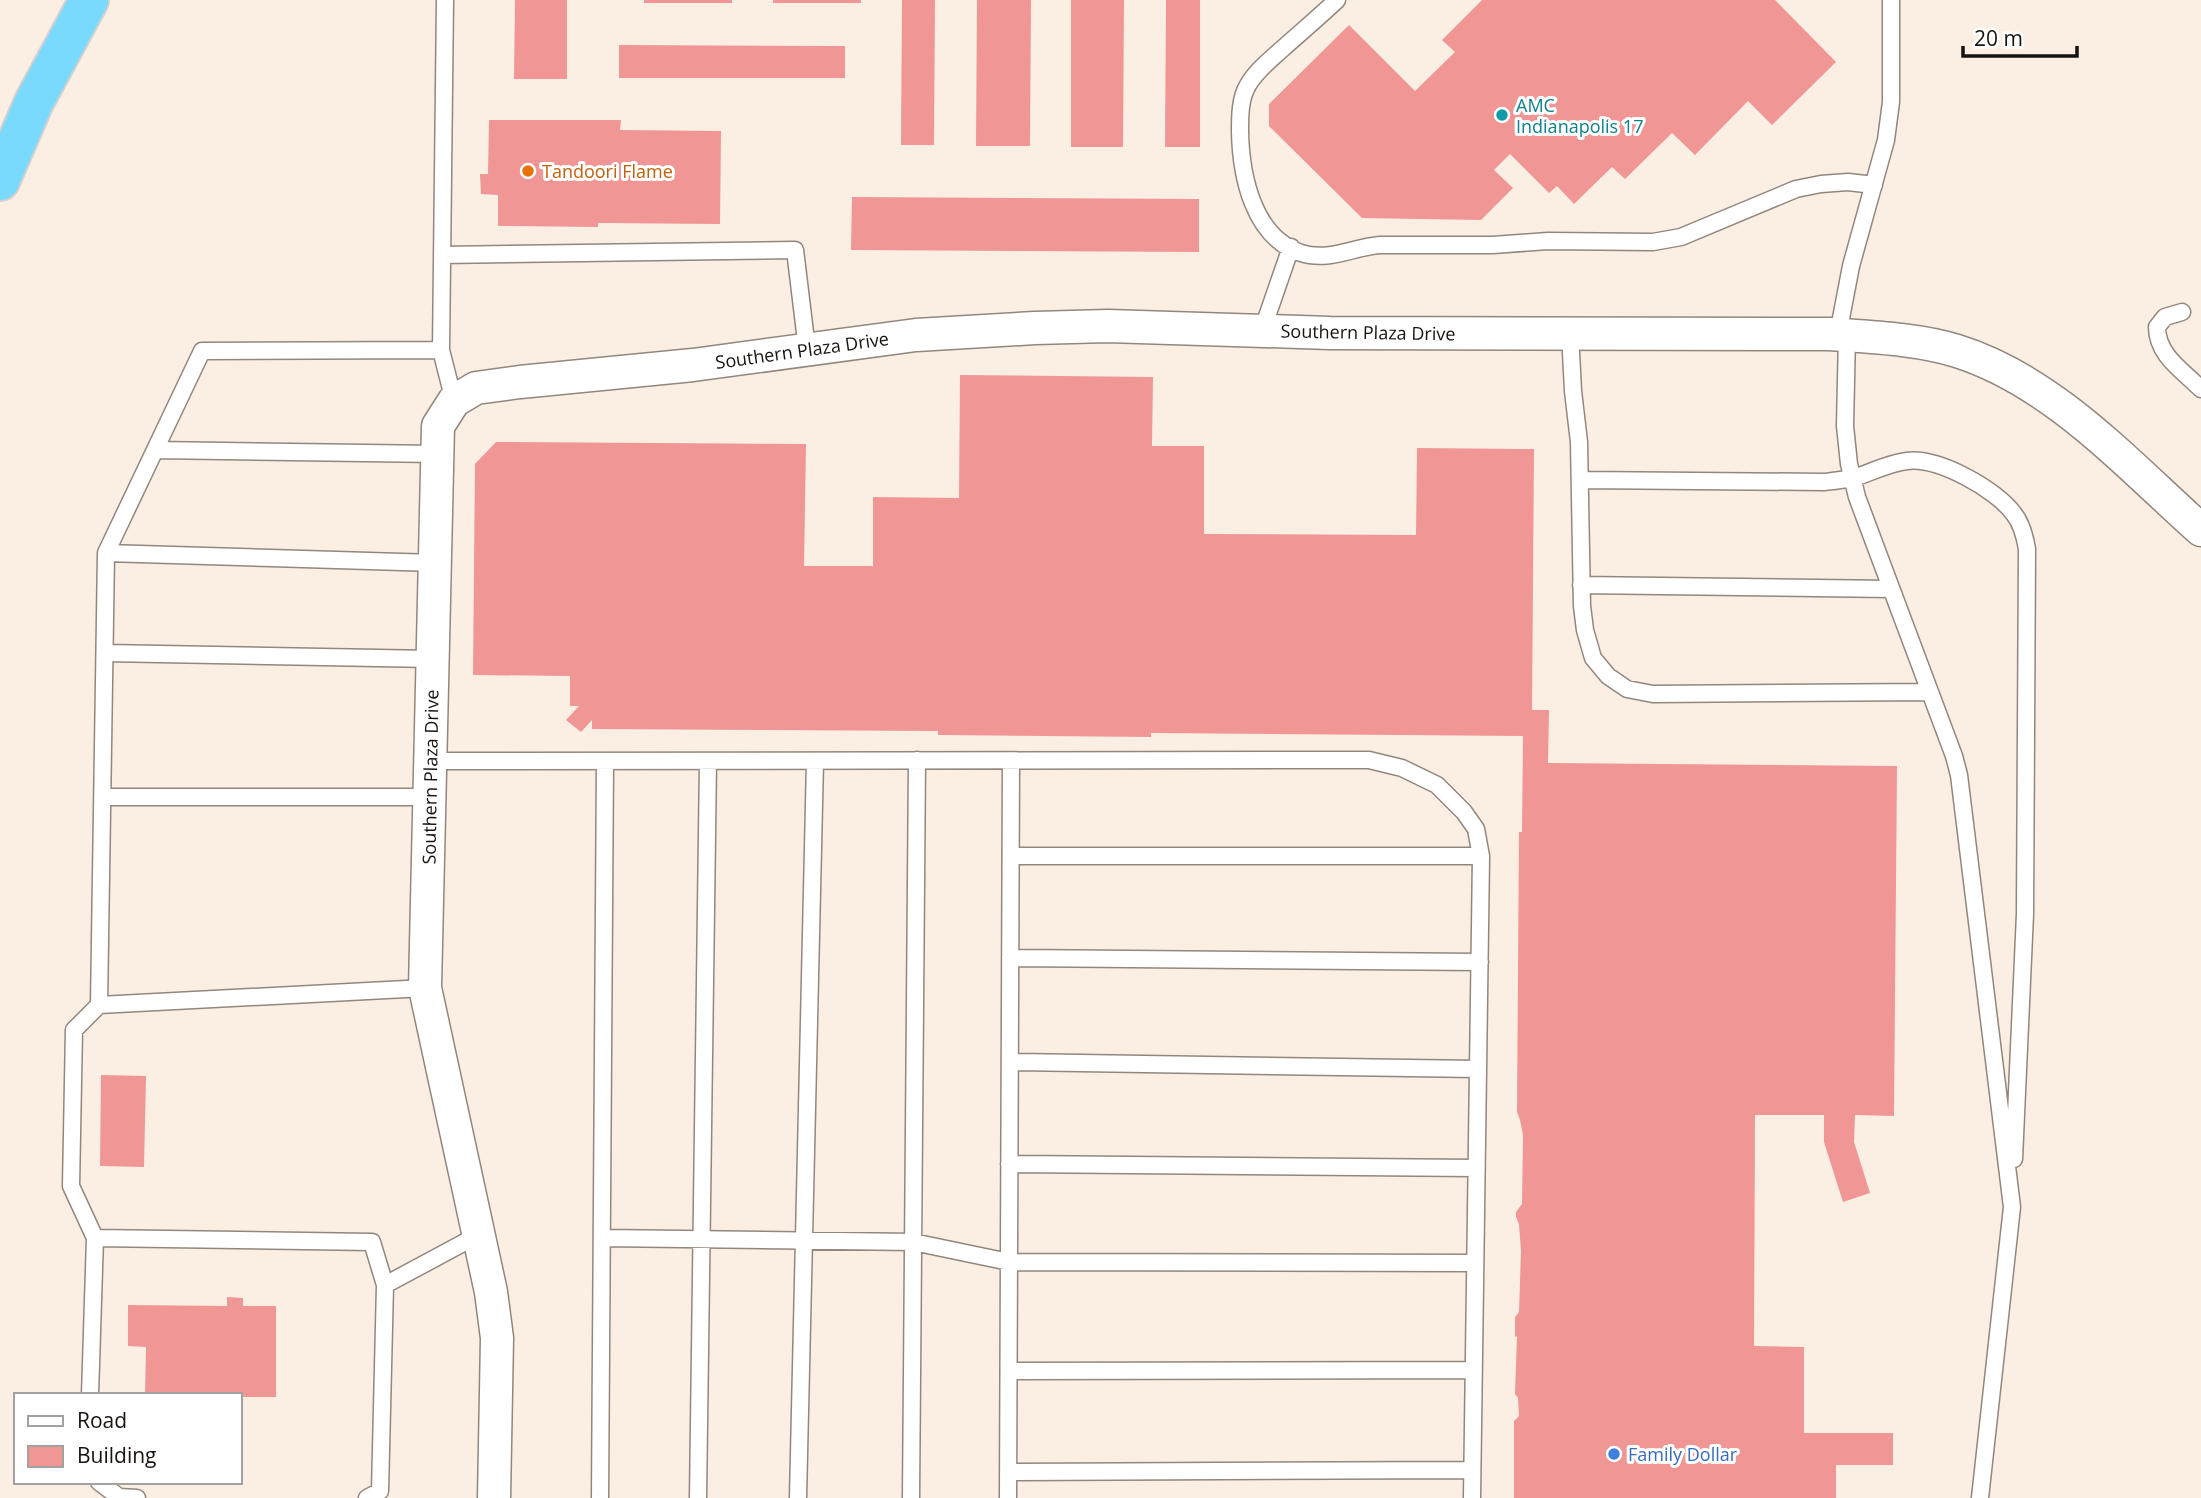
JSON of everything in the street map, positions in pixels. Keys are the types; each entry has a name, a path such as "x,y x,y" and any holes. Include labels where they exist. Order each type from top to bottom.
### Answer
{"highway":[{"path":"0,181 34,102 89,0"}],"street":[{"name":"Southern Plaza Drive","path":"494,1498 497,1338 491,1292 425,988 438,426 454,401 476,388 692,365 916,335 1035,328 1108,326 1330,333 1843,335 1900,340 1955,350 1992,364 2066,408 2201,530"}],"lane":[{"path":"445,0 441,350 454,401"},
{"path":"1337,0 1261,69 1247,86 1240,112 1241,153 1247,191 1262,220 1279,240 1300,252 1322,257 1342,254 1363,246 1380,245 1493,245 1548,241 1653,242 1681,237 1796,189 1848,182 1874,185"},
{"path":"1891,0 1891,102 1886,140 1851,266 1843,335 1845,426 1857,497 1959,775 2012,1207"},
{"path":"1262,331 1291,247"},
{"path":"442,255 795,250 807,349"},
{"path":"2182,313 2165,317 2157,327 2157,341 2168,357 2201,389"},
{"path":"1570,333 1581,480 1581,585 1585,630 1593,658 1608,676 1627,689 1653,694 1930,692"},
{"path":"99,1005 106,553 202,351 441,350"},
{"path":"155,450 438,454"},
{"path":"1581,480 1824,482 1853,478 1905,461 1925,460 1947,467 1992,494 2014,513 2023,530 2027,562 2025,914 2012,1207 1980,1498"},
{"path":"106,553 436,563"},
{"path":"1581,585 1891,589"},
{"path":"105,653 433,659"},
{"path":"911,1498 917,760"},
{"path":"431,761 1369,760 1402,768 1437,785 1464,812 1476,829 1481,856 1472,1498"},
{"path":"600,1498 605,761"},
{"path":"698,1498 708,761"},
{"path":"798,1498 815,761"},
{"path":"1008,1498 1011,761"},
{"path":"103,797 430,797"},
{"path":"1011,856 1481,856"},
{"path":"1010,958 1480,962"},
{"path":"90,1393 95,1238 71,1186 74,1030 99,1005 425,988"},
{"path":"1010,1062 1478,1069"},
{"path":"1009,1164 1476,1168"},
{"path":"385,1285 478,1235"},
{"path":"95,1238 372,1242 385,1285 380,1490 367,1498"},
{"path":"602,1238 913,1242 1009,1262 1475,1263"},
{"path":"1009,1371 1474,1370"},
{"path":"1009,1472 1472,1470"},
{"path":"102,1484 119,1497 137,1498"}],"building":[{"path":"515,0 567,0 567,79 514,79"},
{"path":"644,0 732,0 732,3 644,3"},
{"path":"773,0 861,0 861,3 773,3"},
{"path":"902,0 935,0 934,145 901,145"},
{"path":"977,0 1031,0 1030,146 976,146"},
{"path":"1071,0 1124,0 1123,147 1071,147"},
{"path":"1166,0 1200,0 1200,147 1165,147"},
{"name":"AMC Indianapolis 17","path":"1482,0 1775,0 1836,62 1772,125 1748,101 1695,155 1672,133 1625,179 1612,167 1574,204 1557,186 1549,193 1510,154 1494,170 1513,188 1481,220 1362,218 1269,126 1269,104 1349,25 1415,91 1455,52 1442,40"},
{"path":"619,45 845,46 845,78 619,78"},
{"path":"489,120 621,120 620,130 721,131 720,224 498,226 498,195 481,194 480,174 488,174"},
{"path":"852,197 1199,199 1199,252 851,250"},
{"path":"960,375 1153,377 1152,446 1204,446 1204,534 1416,535 1417,448 1534,449 1532,710 1549,710 1548,763 1897,766 1894,1116 1855,1115 1854,1142 1870,1193 1843,1202 1824,1142 1824,1115 1755,1115 1754,1346 1804,1347 1804,1433 1893,1433 1893,1465 1836,1465 1836,1498 1514,1498 1514,1421 1519,1416 1518,1398 1515,1394 1515,1317 1519,1312 1521,1251 1516,1212 1522,1204 1523,1135 1517,1112 1519,832 1522,832 1523,736 1151,733 1151,737 938,735 938,731 592,729 592,720 581,732 566,720 579,706 570,706 570,676 473,675 475,464 496,442 806,444 804,566 873,566 873,497 959,498"},
{"path":"101,1075 146,1076 144,1167 100,1166"},
{"path":"227,1297 243,1298 243,1306 276,1306 276,1397 242,1397 242,1393 145,1393 146,1347 128,1346 128,1305 227,1306"}],"place":[{"name":"AMC Indianapolis 17","path":"1502,115"},
{"name":"Tandoori Flame","path":"528,171"},
{"name":"Family Dollar","path":"1614,1454"}]}
